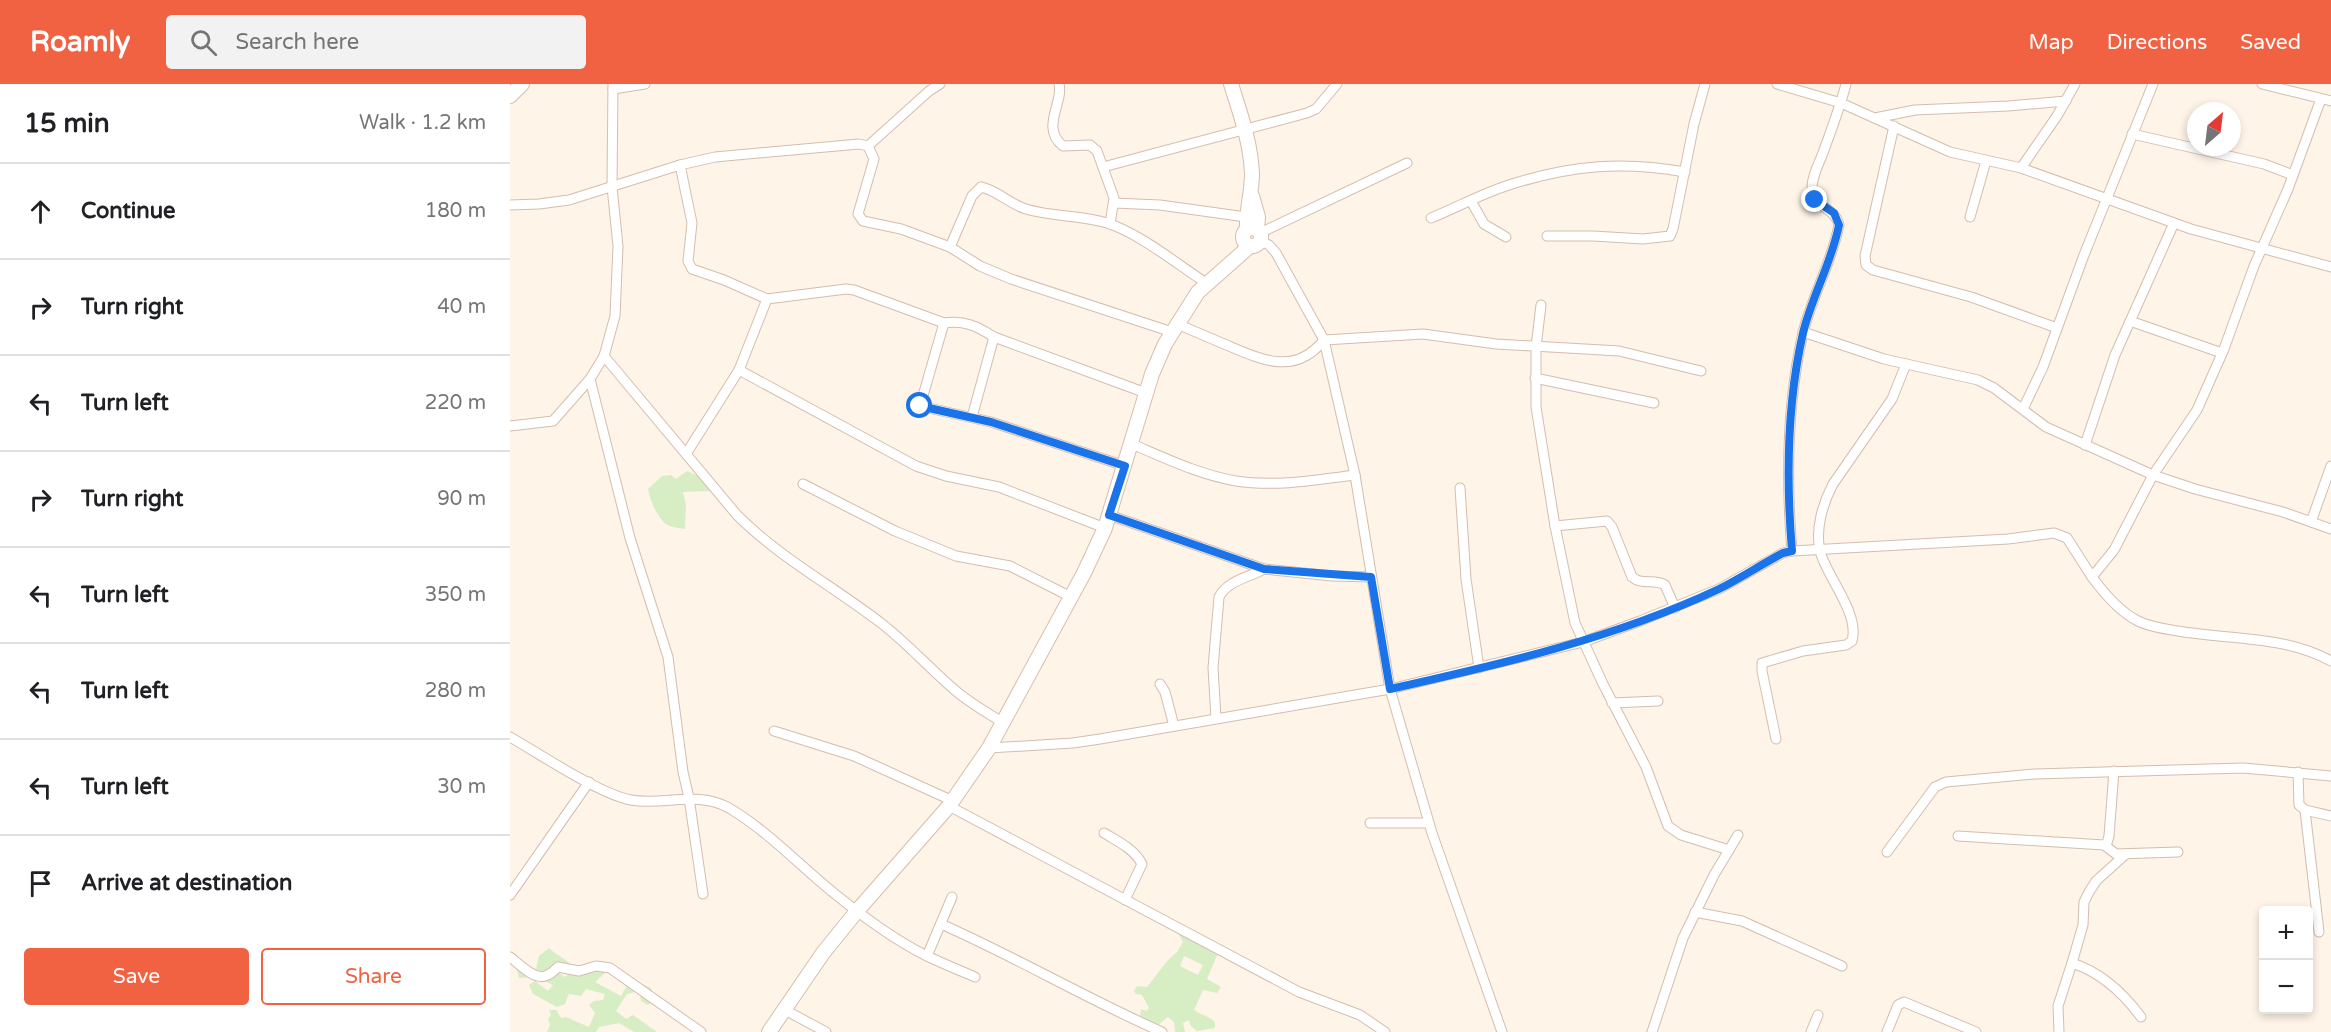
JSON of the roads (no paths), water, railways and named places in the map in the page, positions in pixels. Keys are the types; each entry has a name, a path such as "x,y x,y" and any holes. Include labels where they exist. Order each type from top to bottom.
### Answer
{"street":[{"path":"510,96 522,84"},
{"path":"510,426 553,421 590,380 604,356 615,316 618,246 612,187 613,86 645,84"},
{"path":"868,146 929,91 940,84"},
{"path":"1059,84 1060,93 1053,123 1058,141 1064,146 1090,145 1097,151 1114,202 1110,224"},
{"path":"1231,84 1245,129 1251,162 1252,234"},
{"path":"1547,236 1667,238 1672,233 1694,124 1705,84"},
{"path":"1777,84 1841,103 1950,152 2021,168 2174,223 2331,267"},
{"path":"1792,551 1789,438 1803,332 1839,225 1834,213 1815,200 1812,191 1814,177 1846,84"},
{"path":"2021,168 2075,84"},
{"path":"2023,409 2043,367 2152,84"},
{"path":"2262,84 2331,101"},
{"path":"1103,167 1307,113 1316,109 1333,87"},
{"path":"2092,577 2114,550 2153,476 2192,419 2222,353 2261,249 2294,174 2321,99"},
{"path":"1875,118 1915,110 2066,101"},
{"path":"1894,126 1865,256 1866,265 1873,270 1971,297 2057,328"},
{"path":"2132,134 2264,164 2294,174"},
{"path":"510,205 569,200 681,165 716,157 859,144 868,146"},
{"path":"868,146 874,159 858,214 859,219 870,224 901,229 950,247 980,266 1003,276 1174,328 1275,363 1311,354 1324,340 1423,334 1536,347 1619,351 1701,370"},
{"path":"1970,218 1986,161"},
{"path":"769,1032 857,910 951,803 989,747 1071,597 1105,528 1159,357 1174,328 1206,283 1226,266 1230,256 1252,234 1407,162"},
{"path":"1431,218 1513,184 1600,165 1627,164 1685,172"},
{"path":"681,165 692,223 688,261 692,269 767,299 854,290 944,323 956,321 975,324 994,337 1146,393"},
{"path":"950,247 972,196 981,187 989,188 1011,203 1037,213 1110,224 1129,233 1206,283"},
{"path":"1471,201 1484,224 1506,237"},
{"path":"1114,202 1160,205 1252,234 1269,245 1276,253 1324,340 1355,475 1390,689 1456,906 1502,1032"},
{"path":"2085,445 2111,366 2174,223"},
{"path":"686,454 738,370 767,299"},
{"path":"1541,305 1536,347 1536,406 1571,611 1612,703 1646,767 1668,826 1681,835 1729,850"},
{"path":"2130,321 2222,353"},
{"path":"944,323 920,406 972,417 1125,466"},
{"path":"1803,332 1906,364 1978,380 1994,388 2046,427 2153,476 2331,529"},
{"path":"972,417 994,337"},
{"path":"604,356 755,534 783,556 888,628 956,692 1002,722"},
{"path":"1776,739 1762,663 1803,651 1846,645 1853,637 1844,601 1820,550 1820,516 1825,499 1838,476 1892,399 1906,364"},
{"path":"738,370 916,466 946,476 999,487 1105,528"},
{"path":"1536,378 1654,403"},
{"path":"590,380 630,538 664,639 672,676 683,772 703,894"},
{"path":"1132,444 1193,468 1235,481 1280,483 1355,475"},
{"path":"2311,522 2331,466"},
{"path":"2322,491 2331,481"},
{"path":"803,484 895,531 956,556 1010,566 1071,597"},
{"path":"1460,488 1466,579 1479,668"},
{"path":"1109,515 1264,569 1371,577"},
{"path":"1555,526 1607,521 1612,527 1632,577 1643,583 1662,582 1668,589 1675,608"},
{"path":"989,747 1073,743 1390,689 1479,668 1583,642 1675,608 1728,584 1783,553 1792,551 2008,539 2054,533 2067,538 2092,577 2128,615 2140,622 2197,634 2273,641 2298,646 2331,661"},
{"path":"1216,718 1213,668 1219,597 1230,584 1264,569"},
{"path":"1160,684 1165,692 1174,726"},
{"path":"1612,703 1658,701"},
{"path":"774,731 854,756 951,803 1125,900 1299,992 1360,1015 1385,1032"},
{"path":"510,737 622,798 633,801 704,799 729,808 857,910 927,956 975,977"},
{"path":"1887,852 1927,797 1940,784 2035,774 2243,768 2331,776"},
{"path":"2104,845 2109,836 2114,771"},
{"path":"2298,772 2299,805 2305,810 2331,816"},
{"path":"510,896 589,782"},
{"path":"2305,810 2319,932"},
{"path":"1370,823 1429,823"},
{"path":"1104,833 1137,855 1142,864 1125,900"},
{"path":"1652,1032 1683,938 1738,835"},
{"path":"1958,836 2104,845 2116,854 2178,852"},
{"path":"2059,1032 2058,1006 2083,925 2084,902 2096,881 2126,854"},
{"path":"927,956 952,897"},
{"path":"1695,912 1742,921 1842,966"},
{"path":"941,924 995,947 1063,984 1162,1032"},
{"path":"510,957 526,970 540,976 546,976 558,967 579,971 596,966 610,968 701,1032"},
{"path":"2072,963 2082,966 2113,987 2142,1017"},
{"path":"1887,1032 1898,1005 1904,1002 1976,1032"},
{"path":"785,1010 826,1032"},
{"path":"1810,1032 1818,1015"}]}
